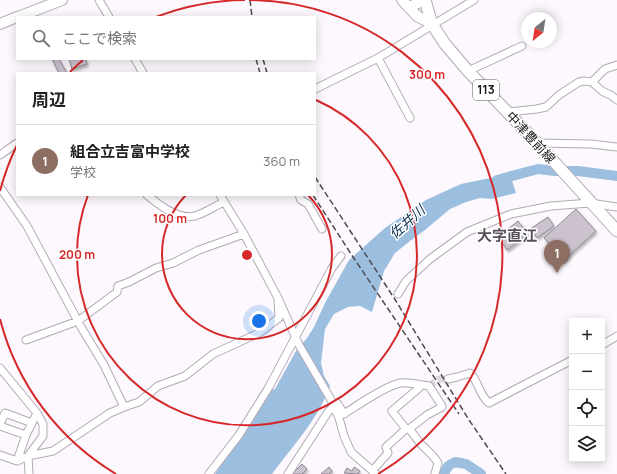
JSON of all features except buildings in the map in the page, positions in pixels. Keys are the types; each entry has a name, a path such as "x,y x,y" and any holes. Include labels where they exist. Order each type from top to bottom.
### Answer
{"main road":[{"path":"21,16 62,0"},
{"path":"405,4 418,4 421,0"},
{"name":"中津豊前線","path":"425,0 432,24 445,44 468,71 537,143 617,231"},
{"path":"405,4 417,16 432,24"},
{"path":"0,24 16,18"}],"street":[{"path":"99,0 108,16"},
{"path":"316,89 378,58 474,0"},
{"path":"468,71 521,46"},
{"path":"378,58 410,118"},
{"path":"136,60 142,72"},
{"path":"592,82 605,70 617,65"},
{"path":"507,112 537,109 546,106 579,82 584,81 592,82 602,91 617,100"},
{"path":"537,143 591,144 617,147"},
{"path":"0,155 16,144"},
{"path":"0,187 27,226 78,321 104,365 124,408"},
{"path":"148,196 163,207 181,216 194,216 224,202"},
{"path":"221,196 244,234 278,298 297,340 332,402 351,452 374,472 388,453 386,447 427,415 442,406 429,386 400,383 385,389 344,414"},
{"path":"299,196 301,200 308,204 322,228"},
{"path":"398,294 406,281 430,259 467,232 511,214 587,199 617,207"},
{"path":"26,340 78,321 117,292 118,286 156,268 173,263 199,250 244,234"},
{"path":"209,474 239,435 269,387 297,340 332,268 341,256"},
{"path":"0,455 17,461 28,456 53,451 110,413 139,402 158,386 185,376 213,354 259,333 279,318 278,298"},
{"path":"605,343 617,336"},
{"path":"448,379 457,378 470,373 473,376 483,398 489,403 569,362"},
{"path":"0,368 37,413 43,424 43,436 28,456 30,474"},
{"path":"419,388 392,411 435,458 438,463 435,474"},
{"path":"332,402 336,403 344,414 347,435 344,436"},
{"path":"288,474 328,412 332,402"},
{"path":"26,435 0,425 5,413 32,423"},
{"path":"17,461 26,435 37,413"}],"water":[{"path":"510,174 516,193 492,199 480,198 450,209 395,253 384,271 372,312 360,306 348,307 334,314 325,329 321,363 324,376 330,386 312,421 272,474 215,474 256,415 271,390 275,389 296,351 314,327 325,303 349,260 385,228 426,200 461,184"}],"waterway":[{"name":"佐井川","path":"497,180 538,169 578,171 617,176"},
{"path":"444,474 448,466 455,462 466,464 481,474"}],"tunnel":[{"path":"429,386 439,379 448,379"}],"railway":[{"path":"250,0 252,16"},
{"path":"256,60 260,72"},
{"path":"263,60 267,72"},
{"path":"316,179 396,301 469,420 506,474"},
{"path":"314,196 459,414"}],"place":[{"name":"組合立吉富中学校","path":"557,273"}],"district":[{"name":"大字直江","path":"507,236"}]}
